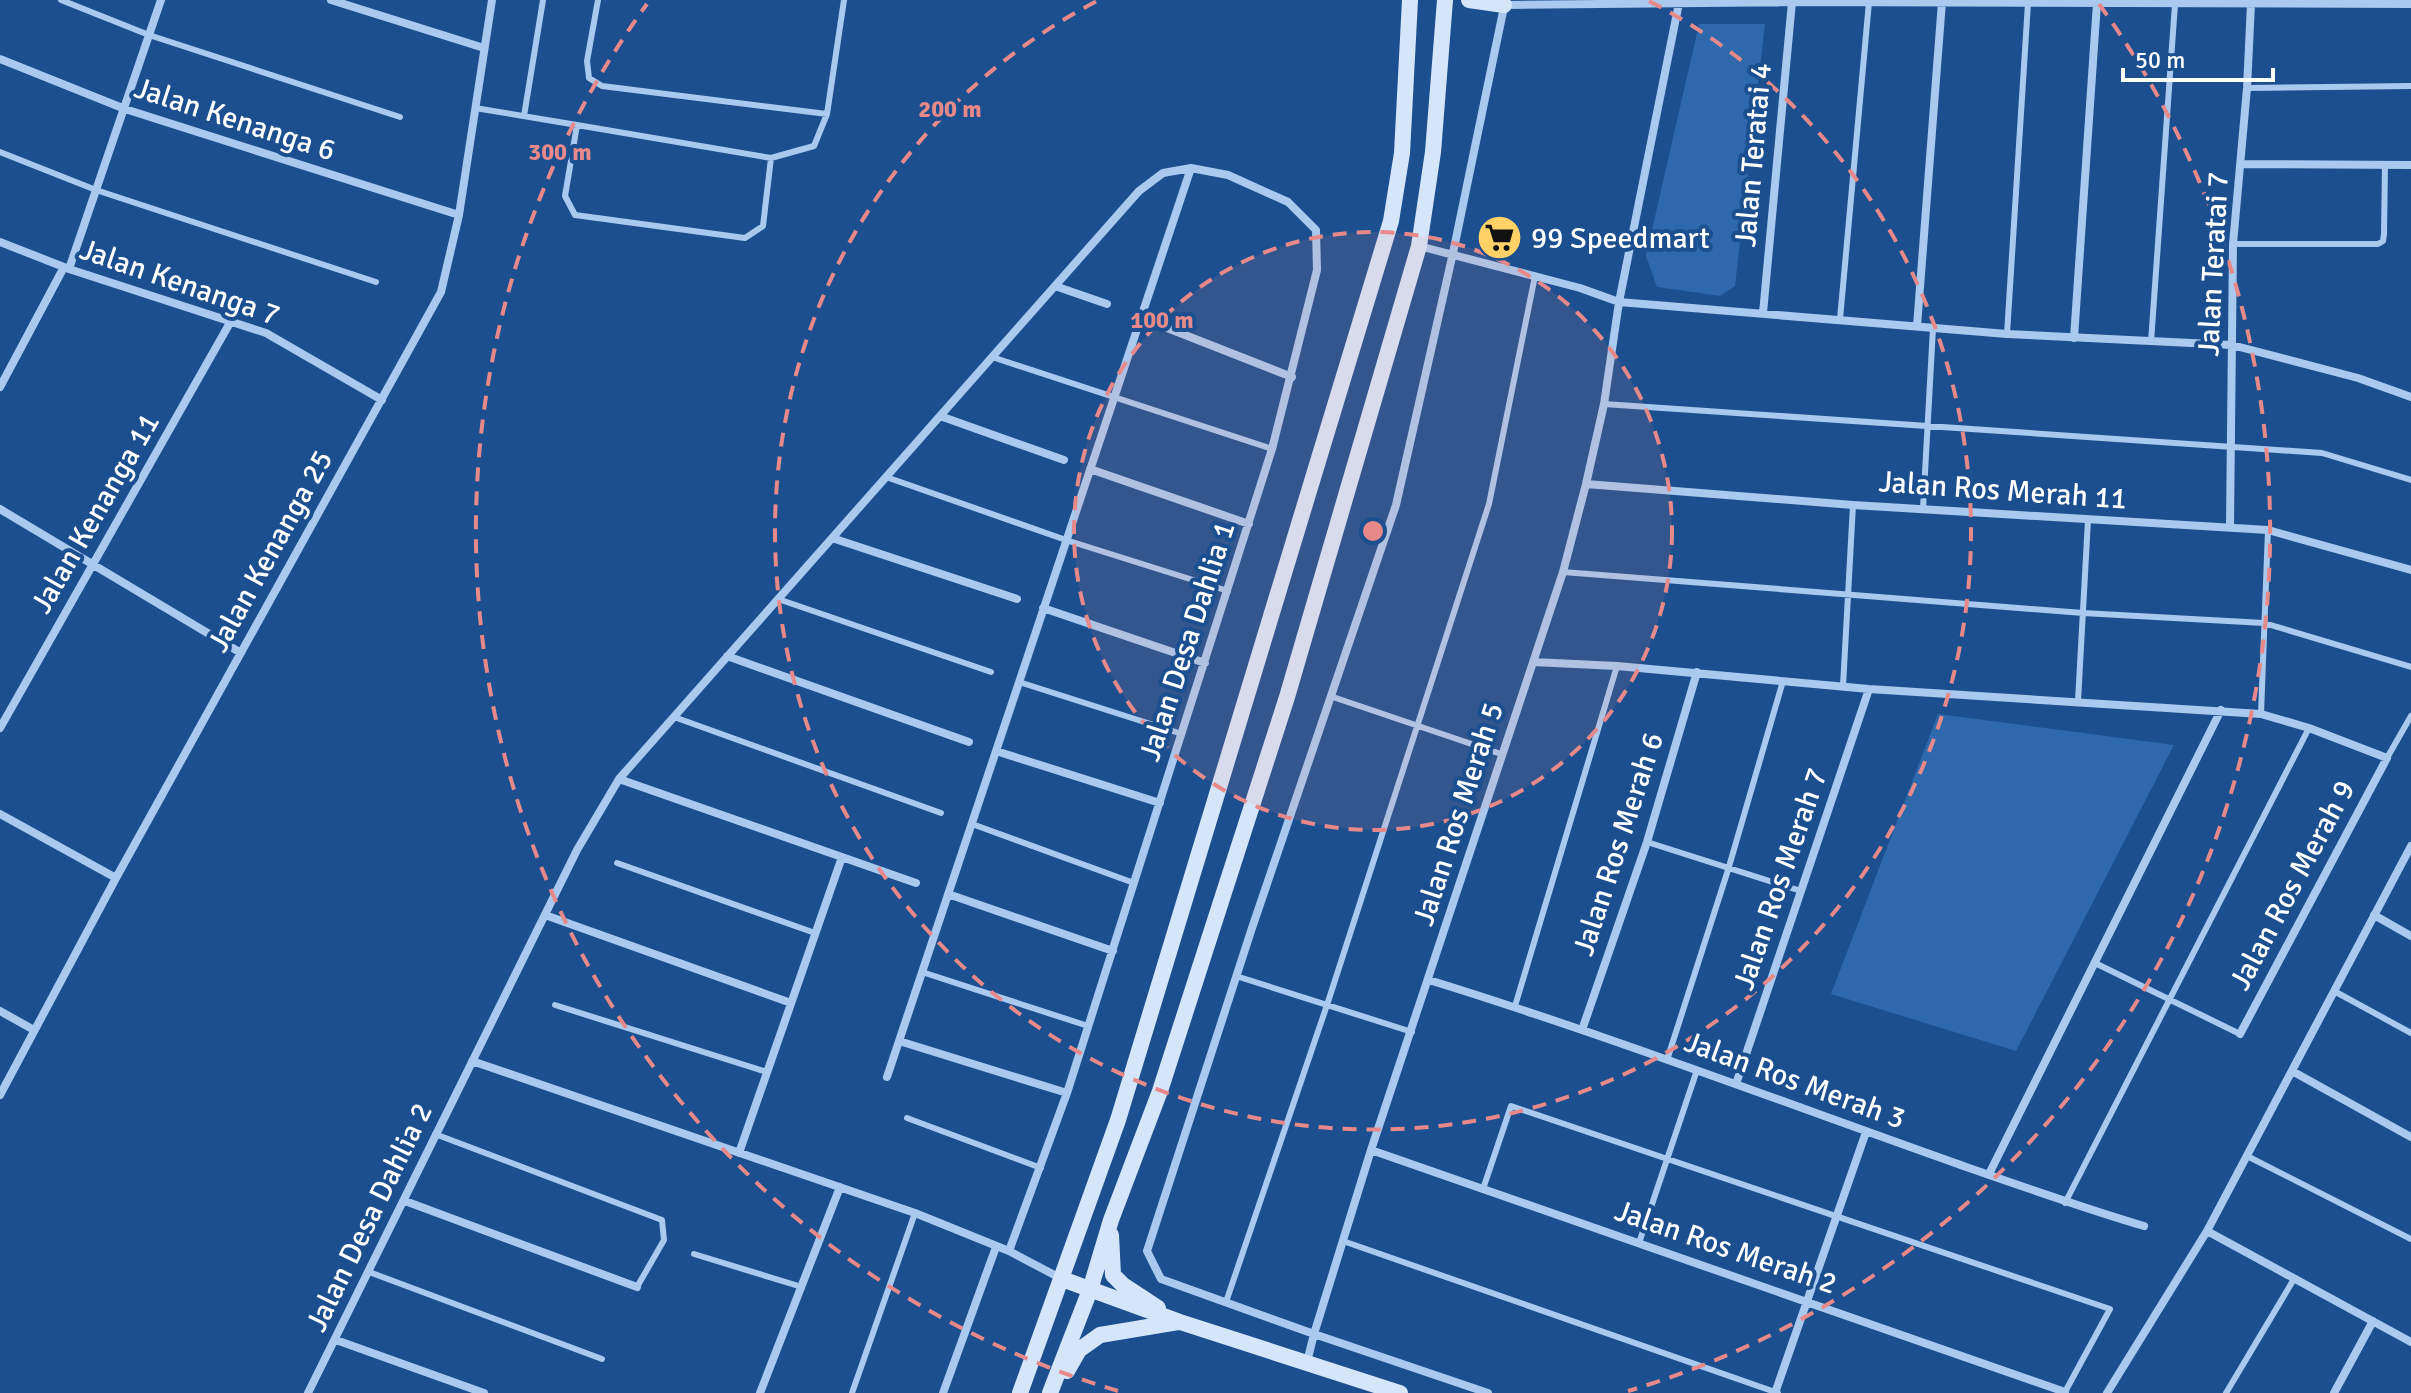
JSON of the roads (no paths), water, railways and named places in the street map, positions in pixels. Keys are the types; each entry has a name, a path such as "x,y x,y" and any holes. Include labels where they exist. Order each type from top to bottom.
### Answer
{"street":[{"path":"0,387 66,268 125,109 161,0"},
{"path":"331,0 484,48"},
{"name":"Jalan Kenanga 25","path":"0,1095 116,878 441,292 459,215 492,0"},
{"path":"1020,1393 1123,1105 1391,221 1402,153 1410,0"},
{"path":"1052,1393 1090,1290 1111,1220 1160,1091 1282,712 1419,246 1433,152 1445,0"},
{"path":"1469,0 2411,4"},
{"path":"1488,1393 1161,1279 1147,1251 1236,976 1396,505 1505,2"},
{"name":"Jalan Teratai 4","path":"1763,313 1792,2"},
{"path":"1917,326 1942,2"},
{"name":"Jalan Ros Merah 5","path":"1307,1362 1371,1150 1563,572 1604,404 1619,302 1679,3"},
{"path":"2074,338 2097,3"},
{"name":"Jalan Teratai 7","path":"2230,526 2233,244 2251,4"},
{"name":"Jalan Kenanga 6","path":"0,59 125,109 459,215"},
{"path":"2241,164 2411,165"},
{"path":"887,1077 1191,168"},
{"name":"Jalan Desa Dahlia 1","path":"778,599 1139,191 1163,173 1191,168 1228,175 1288,202 1316,230 1317,270 1272,449 1067,1093 1009,1251"},
{"name":"Jalan Kenanga 7","path":"0,242 66,268 266,333 382,400"},
{"path":"1419,246 1453,253 1619,302 2007,334 2232,345 2358,378 2411,397"},
{"path":"1055,286 1107,304"},
{"name":"Jalan Kenanga 11","path":"0,728 231,321"},
{"path":"1157,324 1292,377"},
{"path":"940,416 1064,460"},
{"path":"1090,469 1249,524"},
{"name":"Jalan Ros Merah 11","path":"1586,484 1853,505 2230,526 2268,530 2411,570"},
{"path":"0,509 241,653"},
{"path":"832,538 1017,599"},
{"name":"Jalan Desa Dahlia 2","path":"308,1393 577,850 619,779 778,599"},
{"path":"1043,608 1205,663"},
{"path":"727,656 969,742"},
{"path":"1533,662 1697,672 1869,689 2261,714 2309,728 2387,758"},
{"name":"Jalan Ros Merah 6","path":"1582,1030 1647,842 1697,672"},
{"name":"Jalan Ros Merah 7","path":"1736,1084 1869,689"},
{"path":"1989,1174 2221,710"},
{"path":"996,751 1160,803"},
{"name":"Jalan Ros Merah 9","path":"2240,1034 2387,758"},
{"path":"619,779 916,883"},
{"path":"0,814 116,878"},
{"path":"2107,1393 2207,1231 2411,846"},
{"path":"739,1153 842,857"},
{"path":"948,894 1113,951"},
{"path":"545,915 791,1003"},
{"path":"2374,915 2411,936"},
{"name":"Jalan Ros Merah 3","path":"1429,980 1515,1006 2065,1203 2144,1226"},
{"path":"0,1011 34,1030"},
{"path":"899,1041 1067,1093"},
{"path":"472,1061 915,1213 1009,1251 1090,1290 1400,1393"},
{"path":"2292,1071 2411,1137"},
{"path":"1776,1393 1866,1132"},
{"name":"Jalan Ros Merah 2","path":"1371,1150 2065,1392"},
{"path":"760,1393 840,1187"},
{"path":"405,1201 637,1287"},
{"path":"1111,1220 1113,1275 1123,1285 1180,1322"},
{"path":"2207,1231 2411,1342"},
{"path":"943,1393 996,1247"},
{"path":"2334,1393 2373,1321"},
{"path":"1052,1393 1079,1350 1100,1335 1180,1322"},
{"path":"336,1340 484,1393"}],"lane":[{"path":"61,0 149,35 400,117"},
{"path":"524,116 543,0"},
{"path":"598,0 587,61 589,78 602,86 827,114"},
{"path":"475,108 771,158 814,146 827,114 844,0"},
{"path":"1840,319 1869,2"},
{"path":"2007,334 2028,3"},
{"path":"2151,342 2175,4"},
{"path":"2247,88 2411,86"},
{"path":"577,125 565,196 575,215 745,238 763,226 771,158"},
{"path":"0,152 96,190 376,282"},
{"path":"2233,244 2378,244 2383,241 2384,234 2385,165"},
{"path":"1226,1302 1327,1005 1489,504 1535,276"},
{"path":"1923,509 1933,328"},
{"path":"992,357 1272,449"},
{"path":"1604,404 2322,453 2411,480"},
{"path":"886,477 1066,540 1229,591"},
{"path":"1843,686 1853,505"},
{"path":"2078,701 2088,520"},
{"path":"2261,714 2268,530"},
{"path":"1563,572 2083,613 2264,623 2411,667"},
{"path":"778,599 991,672"},
{"path":"1515,1006 1617,666"},
{"path":"1667,1060 1728,870 1783,681"},
{"path":"1019,682 1182,734"},
{"path":"1330,696 1501,754"},
{"path":"2387,758 2411,716"},
{"path":"674,717 941,813"},
{"path":"2065,1203 2309,728"},
{"path":"972,824 1134,883"},
{"path":"1647,842 1801,891"},
{"path":"617,863 815,933"},
{"path":"2095,963 2240,1034"},
{"path":"922,972 1088,1026"},
{"path":"1236,976 1412,1032"},
{"path":"2334,991 2411,1033"},
{"path":"555,1005 767,1072"},
{"path":"1639,1243 1697,1070"},
{"path":"1483,1189 1511,1106 2110,1309 2065,1392"},
{"path":"907,1118 1041,1168"},
{"path":"435,1134 662,1220 664,1240 637,1287"},
{"path":"2247,1156 2411,1239"},
{"path":"852,1393 915,1213"},
{"path":"1343,1241 1776,1393"},
{"path":"694,1254 802,1287"},
{"path":"369,1272 602,1359"},
{"path":"2226,1393 2294,1279"}],"place":[{"name":"99 Speedmart","path":"1500,238"}]}
